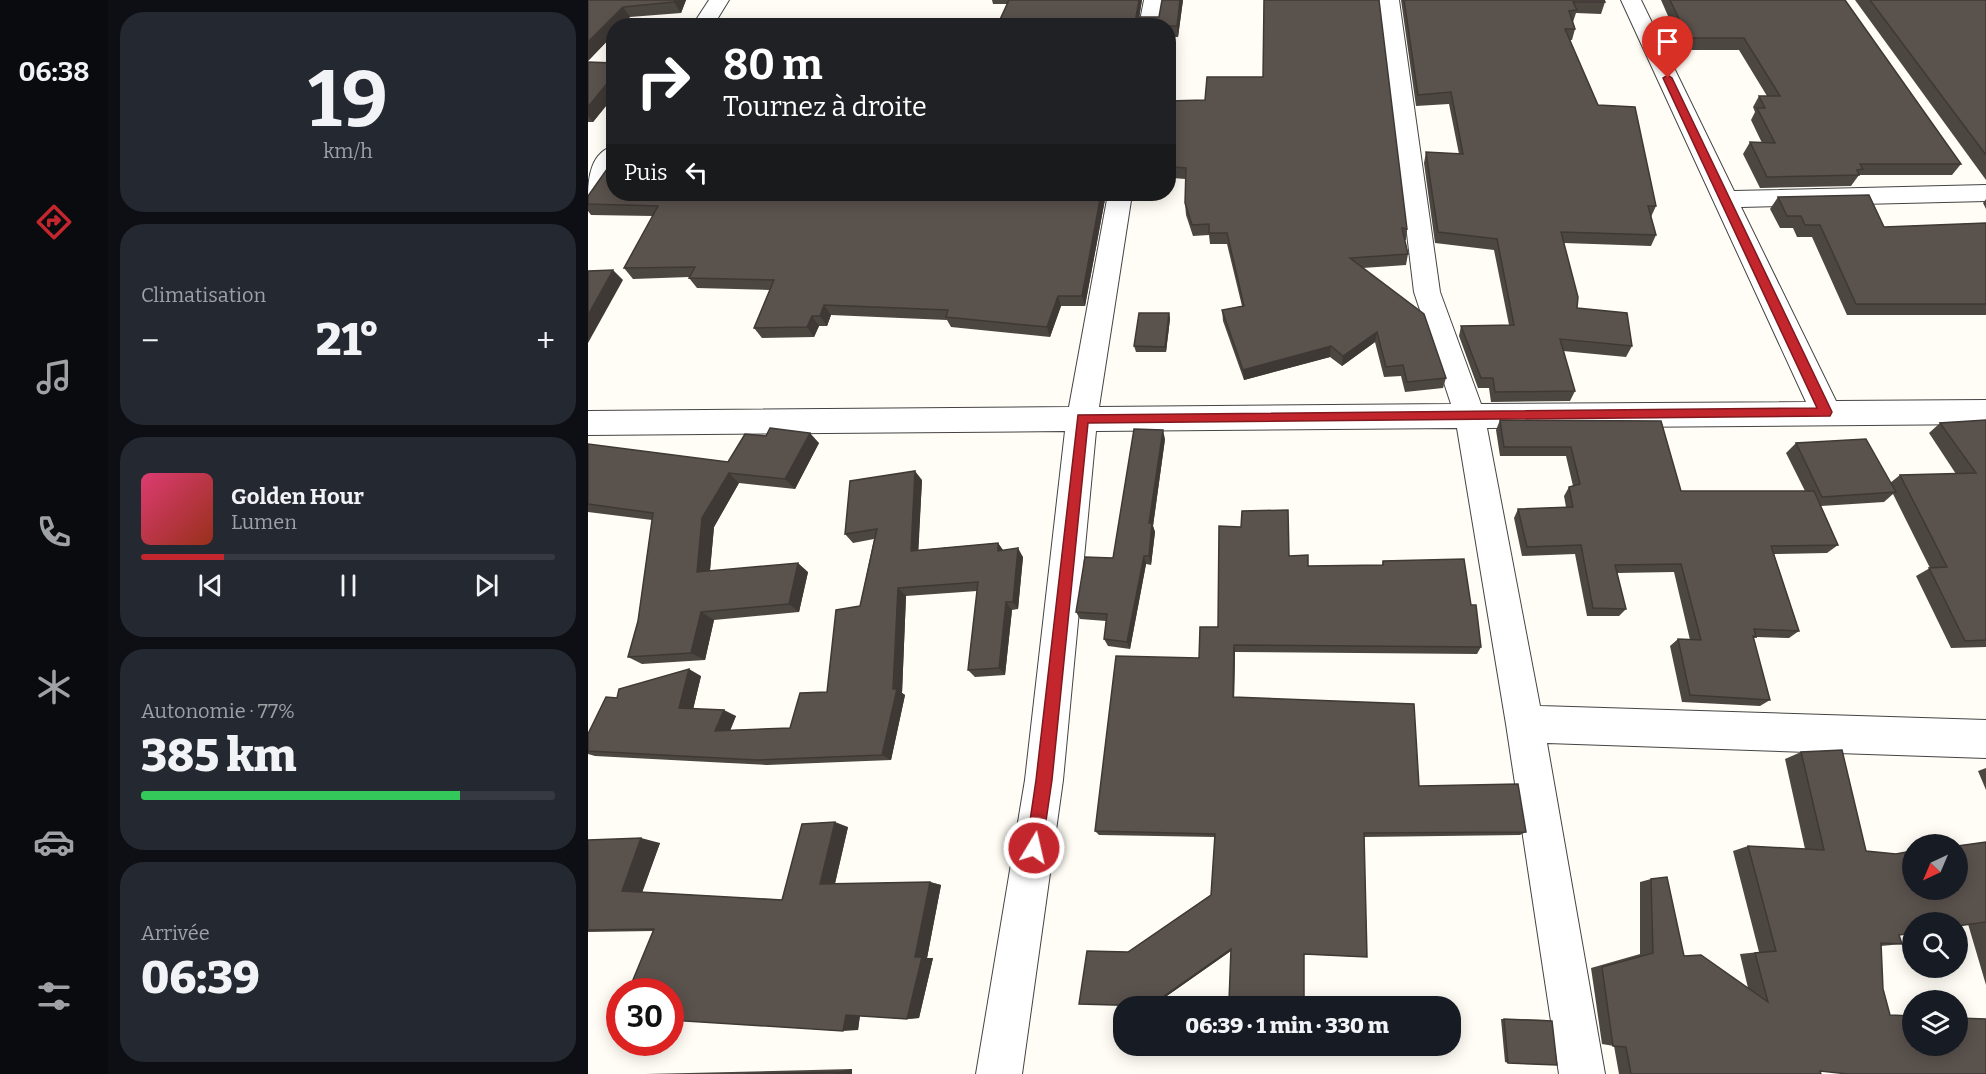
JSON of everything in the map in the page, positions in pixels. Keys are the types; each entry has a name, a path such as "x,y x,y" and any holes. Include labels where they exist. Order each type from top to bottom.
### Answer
{"street":[{"path":"707,18 719,0"},
{"path":"1151,18 1154,0"},
{"path":"1389,0 1427,292 1470,415 1525,724 1582,1074"},
{"path":"1630,0 1826,412"},
{"path":"588,189 606,164"},
{"path":"1725,199 1978,186"},
{"path":"999,1074 1044,780 1082,418 1119,201"},
{"path":"588,423 1986,412"},
{"path":"1525,724 1986,739"}],"building":[{"path":"588,0 675,0 674,2 623,7 612,18 606,18 606,24 588,42"},
{"path":"1009,0 1139,0 1136,17 1159,17 1162,0 1180,0 1177,26 1176,18 1001,18"},
{"path":"1264,0 1379,0 1407,229 1402,228 1408,254 1350,258 1424,314 1446,378 1407,382 1403,365 1386,367 1377,332 1343,356 1331,346 1243,370 1222,310 1244,306 1227,233 1209,233 1209,224 1192,225 1185,203 1186,168 1176,167 1176,101 1205,100 1207,77 1263,77"},
{"path":"1404,0 1604,0 1605,2 1573,2 1577,10 1569,11 1575,29 1565,29 1598,105 1635,107 1656,206 1648,206 1656,235 1561,232 1578,297 1577,308 1627,313 1632,346 1560,339 1575,391 1495,392 1493,378 1481,378 1461,326 1514,325 1497,239 1438,232 1426,152 1463,154 1451,92 1418,95"},
{"path":"1670,0 1845,0 1961,164 1860,164 1863,169 1857,170 1859,175 1767,177 1750,142 1775,143 1757,108 1765,108 1759,96 1780,96 1744,38 1688,38"},
{"path":"1870,0 1986,0 1986,155"},
{"path":"588,62 606,63 606,85 588,107"},
{"path":"606,170 606,201 1100,201 1082,296 1058,296 1047,327 946,317 948,310 824,305 820,316 812,316 807,327 754,328 774,280 689,278 695,267 624,268 658,206 588,204 588,196"},
{"path":"1869,195 1884,227 1986,223 1986,304 1856,304 1820,225 1805,225 1801,216 1787,216 1778,197"},
{"path":"613,270 588,315 588,271"},
{"path":"1139,313 1169,313 1165,347 1134,346"},
{"path":"1500,420 1661,421 1681,491 1814,491 1838,545 1771,546 1799,631 1754,629 1756,637 1753,636 1770,700 1690,695 1678,639 1701,640 1681,564 1615,565 1626,609 1593,608 1581,545 1527,547 1518,509 1573,507 1569,487 1580,484 1571,447 1504,447"},
{"path":"1986,420 1986,640 1965,641 1929,568 1947,567 1900,475 1976,473 1940,423"},
{"path":"770,428 810,433 785,479 729,473 702,518 697,572 798,563 789,604 701,612 691,653 628,657 638,621 653,513 588,504 588,444 728,462 745,434 766,436"},
{"path":"1134,429 1163,430 1149,523 1152,523 1149,556 1144,556 1127,642 1104,639 1107,614 1076,612 1085,557 1113,558"},
{"path":"1866,439 1896,492 1822,497 1796,443"},
{"path":"915,471 911,551 998,543 998,551 1018,548 1013,602 1006,602 999,668 968,670 978,582 898,588 893,689 897,689 882,755 756,760 588,751 588,734 606,697 617,698 619,689 689,669 679,708 724,710 715,731 790,728 800,693 827,692 836,610 860,606 877,529 845,534 850,481"},
{"path":"1288,510 1289,556 1308,555 1308,566 1383,565 1383,561 1464,559 1471,605 1476,605 1481,647 1234,645 1233,697 1414,704 1419,786 1518,784 1526,832 1364,833 1367,957 1304,954 1304,996 1229,996 1231,949 1164,996 1113,996 1113,1005 1079,1004 1087,951 1128,952 1211,895 1215,834 1095,831 1116,656 1199,658 1200,627 1218,627 1219,526 1241,527 1242,511"},
{"path":"1842,750 1866,851 1902,853 1902,900 1968,900 1968,845 1986,842 1986,922 1968,925 1968,912 1902,912 1902,935 1899,935 1902,944 1881,943 1883,989 1890,1015 1902,1016 1902,1056 1968,1056 1968,1018 1986,1019 1986,1074 1848,1074 1820,1071 1821,1074 1631,1074 1626,1047 1613,1046 1602,967 1653,953 1651,879 1667,877 1684,956 1701,955 1768,1002 1755,953 1776,951 1748,846 1824,850 1801,752"},
{"path":"835,822 820,884 930,882 915,957 922,957 907,1019 846,1015 843,1031 684,1021 684,978 634,978 654,929 588,930 588,840 641,838 622,891 782,900 802,824"},
{"path":"1504,1019 1552,1021 1557,1065 1508,1063"},
{"path":"836,1072 836,1074 745,1074"}],"route":[{"path":"1034,848 1044,780 1082,418 1826,412 1668,78"}]}
